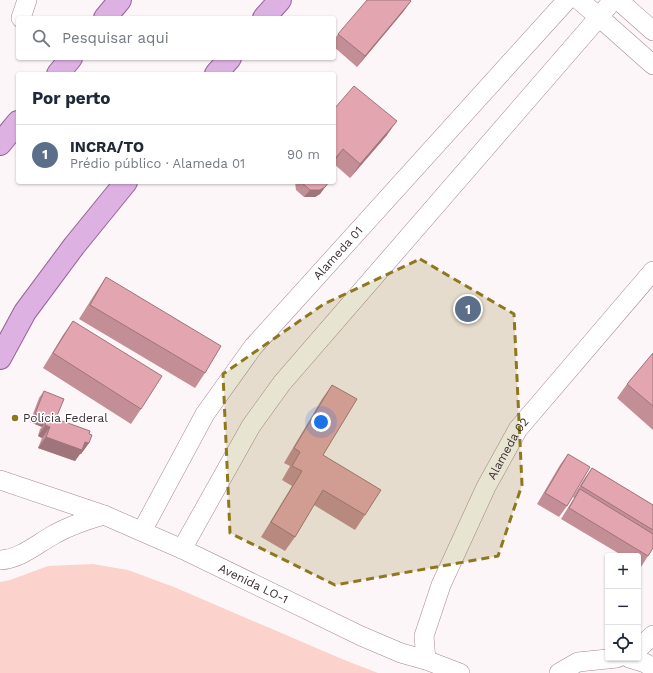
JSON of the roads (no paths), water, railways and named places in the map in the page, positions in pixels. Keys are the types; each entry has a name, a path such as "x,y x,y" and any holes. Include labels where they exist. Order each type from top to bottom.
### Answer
{"main road":[{"path":"107,16 120,0"},
{"path":"266,16 280,0"},
{"path":"60,72 69,60"},
{"path":"218,72 228,60"},
{"path":"0,144 16,124"},
{"path":"0,358 25,312 74,246 124,184"}],"street":[{"path":"22,16 27,0"},
{"name":"Alameda 01","path":"142,531 205,414 253,347 568,0"},
{"path":"579,0 653,65"},
{"path":"182,549 251,426 282,382 613,0"},
{"path":"618,0 653,31"},
{"name":"Alameda 02","path":"425,667 424,636 441,585 486,487 518,429 653,271"},
{"name":"Avenida LO-1","path":"0,480 104,515 142,531 361,636 401,653 425,667 460,673"},
{"path":"0,560 13,558 33,548 54,534 78,523 104,515"},
{"path":"641,646 653,636"},
{"path":"559,673 578,662 605,659"},
{"path":"639,661 653,668"}],"place":[{"name":"INCRA/TO","path":"468,309"},
{"name":"Polícia Federal","path":"15,418"}]}
